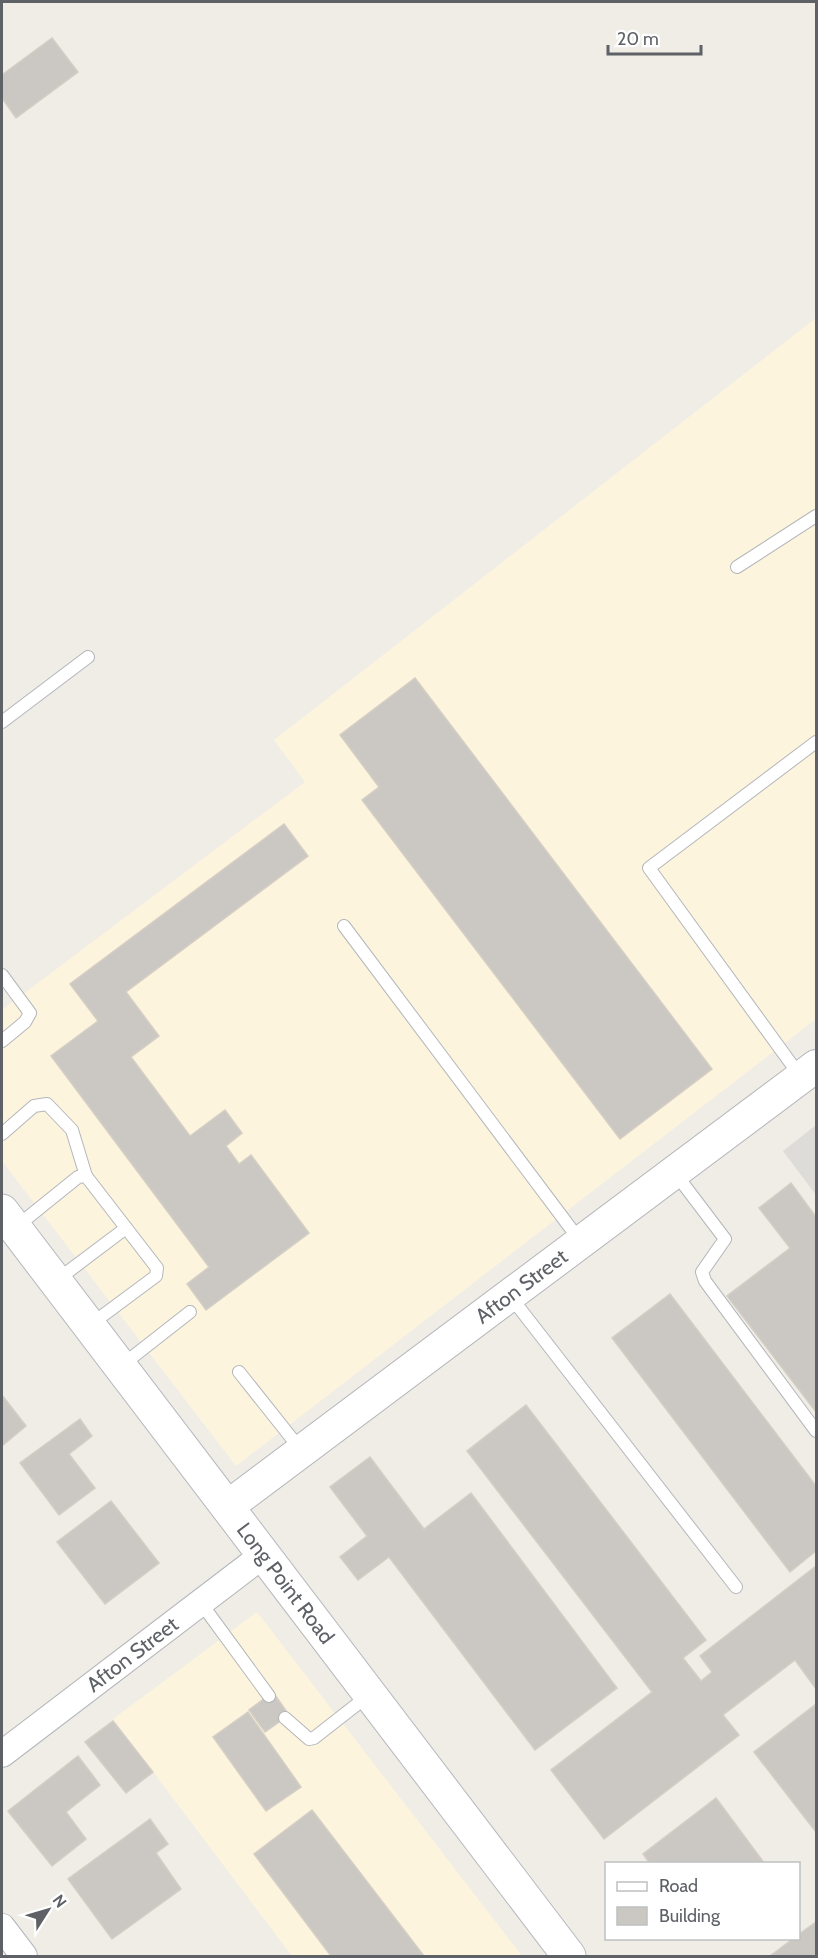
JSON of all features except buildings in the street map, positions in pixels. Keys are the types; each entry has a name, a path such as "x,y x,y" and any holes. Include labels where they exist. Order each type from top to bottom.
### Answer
{"main road":[{"name":"Long Point Road","path":"8,1220 569,1956"}],"street":[{"name":"Afton Street","path":"227,1507 809,1071"},
{"name":"Afton Street","path":"2,1754 263,1555"},
{"path":"2,1927 24,1956"}],"lane":[{"path":"737,567 816,516"},
{"path":"2,722 88,657"},
{"path":"809,1071 649,868 816,742"},
{"path":"344,926 581,1242"},
{"path":"2,975 30,1013 25,1022 2,1041"},
{"path":"2,1134 34,1107 47,1104 72,1130 86,1176 157,1268 156,1276 89,1326"},
{"path":"674,1172 725,1239 702,1272 705,1281 816,1431"},
{"path":"8,1220 78,1178 86,1176"},
{"path":"55,1281 126,1228"},
{"path":"510,1295 736,1587"},
{"path":"120,1366 190,1312"},
{"path":"239,1372 302,1451"},
{"path":"201,1603 269,1696"},
{"path":"285,1718 309,1739 314,1738 369,1695"}],"shaded area":[{"path":"816,318 816,1019 236,1466 2,1161 2,1010 305,782 274,740"},
{"path":"816,1125 816,1195 783,1151"},
{"path":"257,1612 522,1956 292,1956 113,1719"}]}
